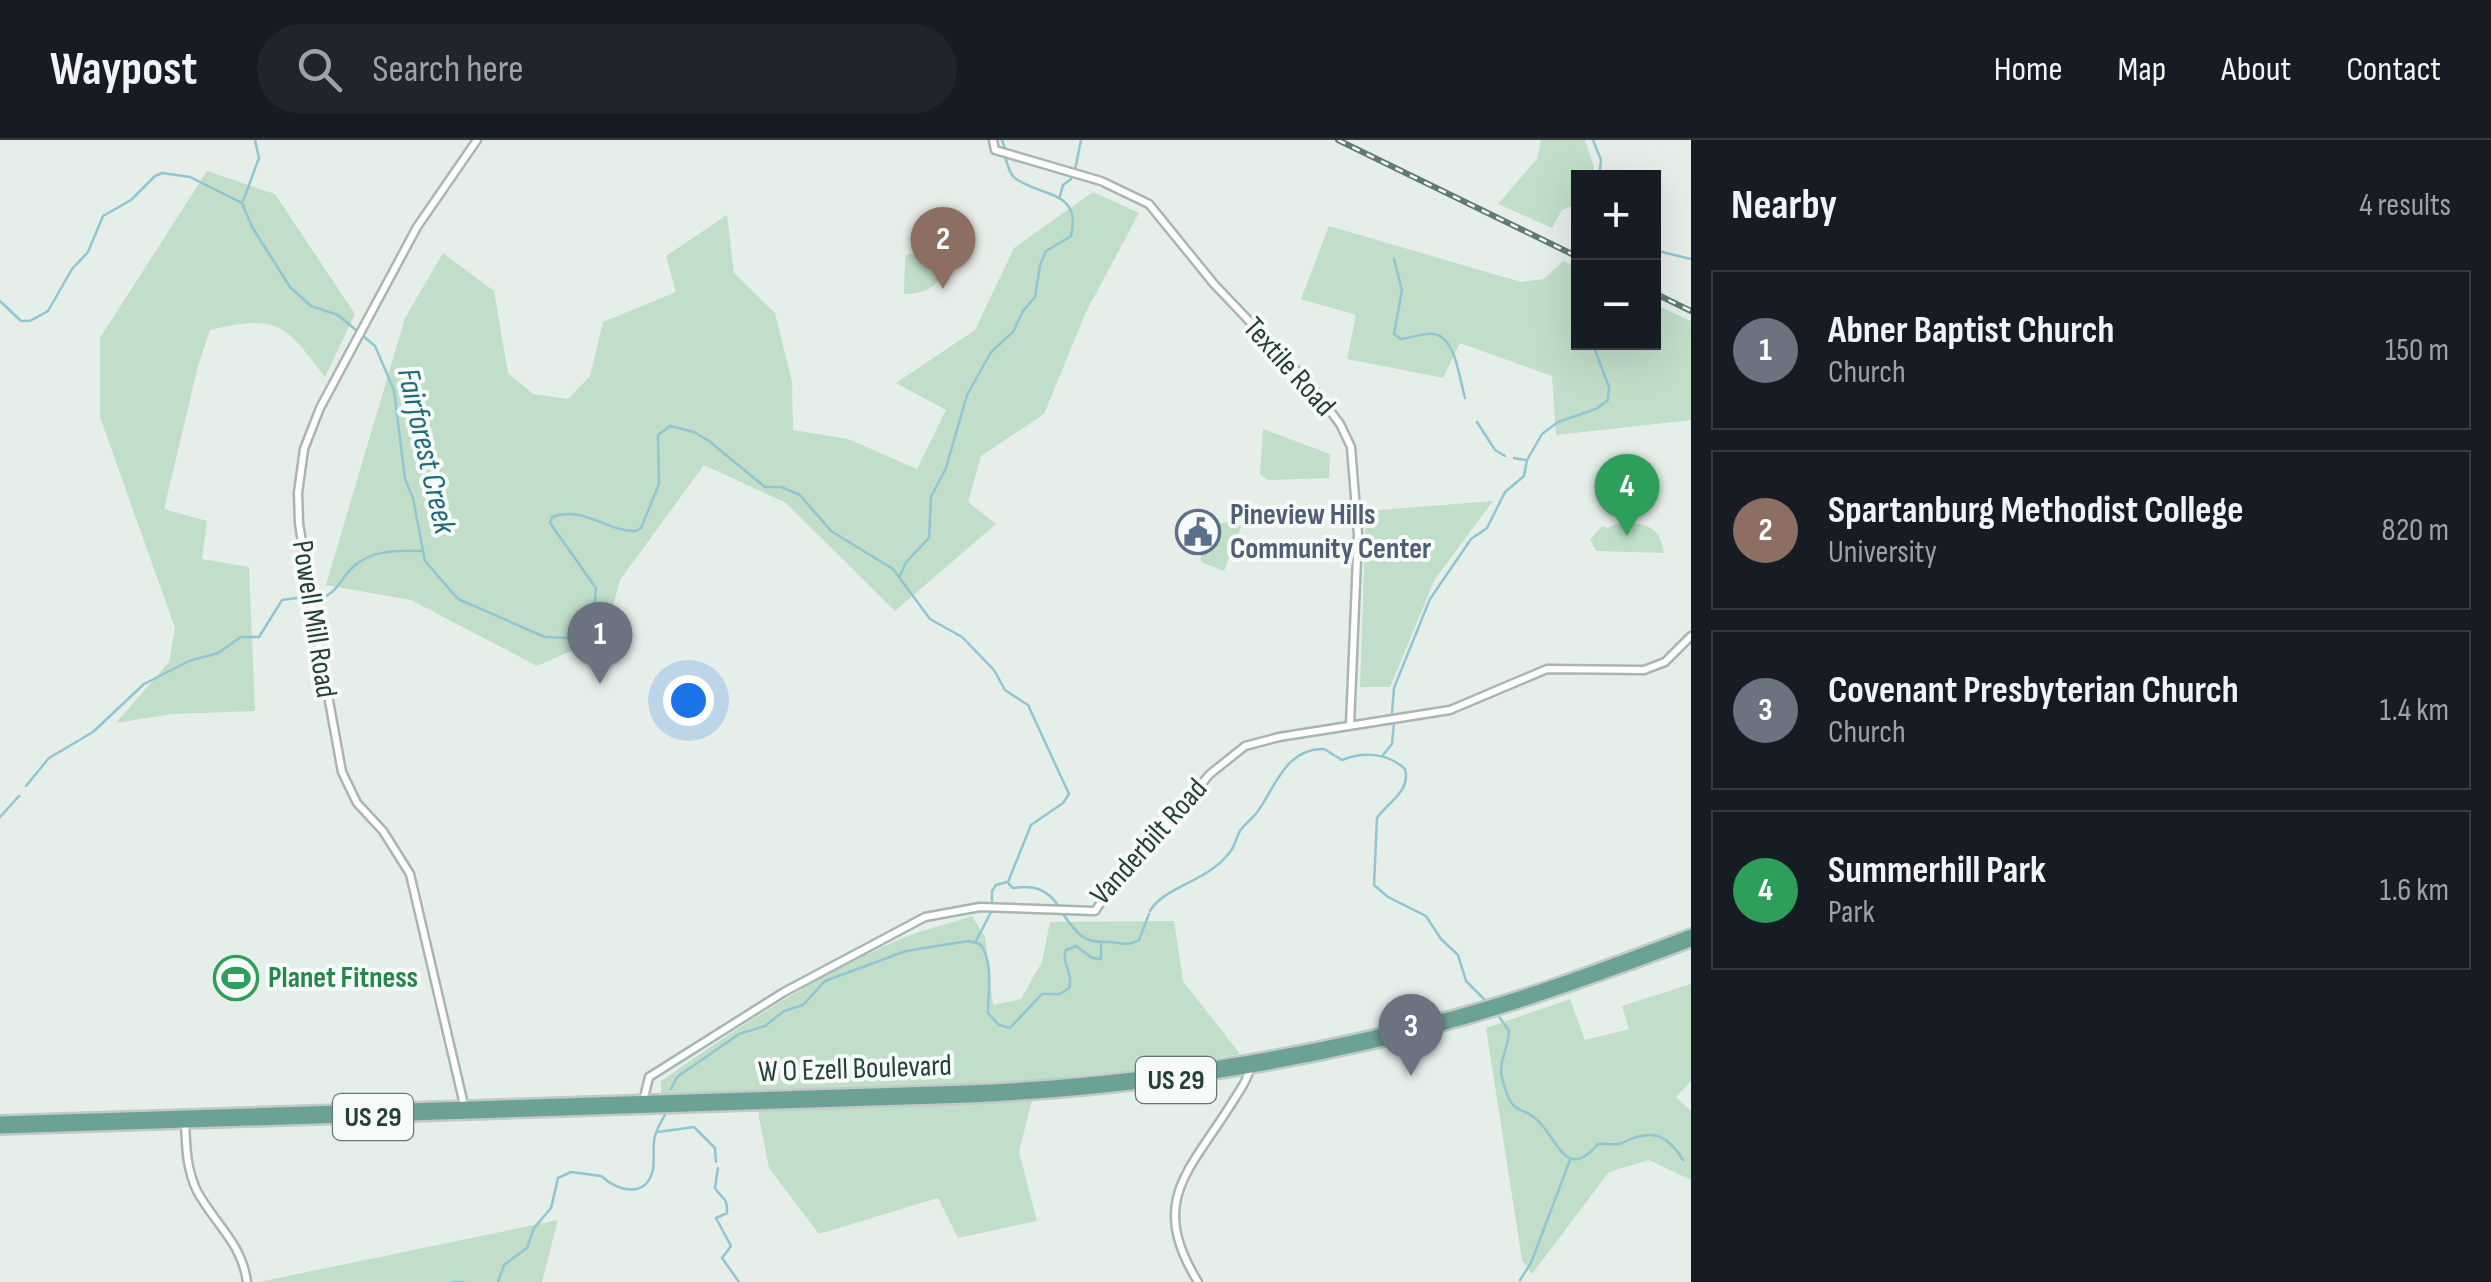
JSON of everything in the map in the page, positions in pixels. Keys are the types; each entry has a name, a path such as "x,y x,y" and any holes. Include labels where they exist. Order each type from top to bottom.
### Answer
{"main road":[{"name":"W O Ezell Boulevard","path":"1626,962 1691,934"},
{"name":"W O Ezell Boulevard","path":"0,1121 465,1112 1016,1092 1176,1076 1251,1065 1433,1021 1691,942"},
{"name":"W O Ezell Boulevard","path":"0,1129 186,1119"}],"street":[{"name":"Powell Mill Road","path":"465,1112 410,874 383,831 357,804 342,772 299,523 300,474 308,435 416,226 477,140"},
{"name":"Textile Road","path":"993,140 995,150 1101,181 1149,204 1214,284 1313,388 1340,424 1351,447 1358,534 1350,725"},
{"name":"Vanderbilt Road","path":"643,1104 649,1077 751,1011 925,917 960,908 992,907 1095,912 1210,774 1238,751 1262,740 1450,710 1547,668 1644,670 1674,655 1691,636"},
{"path":"1198,1282 1176,1237 1176,1197 1189,1168 1251,1065"},
{"path":"186,1119 190,1175 241,1254 248,1282"}],"green space":[{"path":"1541,140 1585,140 1594,167 1571,170 1571,207 1562,210 1552,228 1498,204 1537,159"},
{"path":"207,171 275,194 355,314 325,377 300,345 278,328 251,323 210,330 164,509 207,521 202,559 249,567 255,711 172,714 116,723 169,662 175,628 100,417 100,338"},
{"path":"1093,192 1139,213 1086,312 1044,414 981,456 968,502 996,524 895,611 786,503 704,465 620,580 605,636 537,666 411,600 326,585 405,318 443,253 494,291 508,373 533,394 568,399 590,376 603,322 676,292 666,256 727,215 734,273 775,313 792,382 793,430 848,439 917,469 946,410 896,383 975,330 1014,248"},
{"path":"1329,226 1521,282 1544,279 1563,261 1571,265 1571,350 1661,350 1661,307 1691,321 1691,420 1556,435 1552,376 1460,343 1443,378 1347,359 1356,315 1301,299"},
{"path":"938,253 945,261 937,282 927,290 904,294 908,254"},
{"path":"1263,429 1330,454 1329,478 1268,480 1260,474"},
{"path":"1493,501 1435,579 1390,687 1360,687 1366,511"},
{"path":"1231,521 1241,527 1224,571 1201,562 1200,543 1213,532 1212,526"},
{"path":"1618,523 1649,527 1659,536 1664,553 1596,551 1590,540 1602,526 1608,528"},
{"path":"972,916 985,937 993,1005 1021,999 1042,962 1050,922 1174,921 1183,981 1240,1054 1163,1067 1037,1080 1019,1152 1037,1221 958,1238 938,1198 819,1234 769,1168 758,1091 661,1093 661,1081 802,989 901,939"},
{"path":"1691,984 1691,1081 1676,1097 1691,1111 1691,1180 1649,1160 1609,1172 1532,1274 1522,1260 1486,1028 1570,999 1585,1040 1629,1029 1622,1006"},
{"path":"558,1220 542,1282 259,1282"}],"waterway":[{"path":"243,201 259,158 255,140"},
{"path":"1002,140 1005,148"},
{"path":"1075,170 1081,140"},
{"path":"1593,140 1601,160 1600,170"},
{"path":"900,576 906,562 929,538 931,497 946,468 967,395 991,352 1013,332 1035,297 1046,251 1071,236 1073,221 1066,203 1016,179 1005,157"},
{"name":"Fairforest Creek","path":"0,301 21,321 30,321 48,311 72,269 88,252 103,216 131,200 162,173 190,177 242,203 252,227 290,287 311,306 338,315 375,346 394,390 405,479 413,498 425,561 458,599 545,637 567,638 587,625 594,613 596,588 550,523 552,517 574,514 636,531 641,528 659,484 658,435 670,426 694,432 765,487 781,487 800,495 831,531 893,569 930,619 962,637 994,670 1005,690 1028,705 1069,794 1063,803 1031,825 1008,882"},
{"path":"1060,196 1063,185 1071,179"},
{"path":"1661,252 1691,259"},
{"path":"1394,259 1402,290 1394,334 1401,339 1426,334 1441,337 1452,351 1465,398"},
{"path":"1392,713 1394,688 1430,599 1471,539 1487,528 1505,492 1524,476 1527,460 1542,434 1558,422 1596,409 1608,400 1609,387 1595,350"},
{"path":"1477,422 1495,450 1505,456"},
{"path":"1514,458 1525,460"},
{"path":"316,599 333,591 352,568 375,554 421,551"},
{"path":"26,786 49,758 93,732 144,684 189,661 218,653 241,637 259,637 282,600 304,597"},
{"path":"1383,755 1392,744 1394,723"},
{"name":"Fairforest Creek","path":"1150,911 1165,896 1221,862 1285,768 1301,754 1324,749 1342,760 1358,755 1383,757 1405,769 1406,777 1402,790 1377,818 1374,885 1388,897 1426,916 1458,955 1466,981 1485,1000"},
{"path":"0,817 19,796"},
{"path":"992,904 996,885 1007,882"},
{"name":"Fairforest Creek","path":"1009,884 1013,888 1039,889 1059,907"},
{"path":"976,941 992,910"},
{"name":"Fairforest Creek","path":"1063,914 1087,939 1127,944 1139,940 1149,914"},
{"path":"671,1089 677,1077 739,1034 765,1026 784,1011 803,1005 825,981 906,951 968,941 980,944 989,968 988,1013 999,1025 1010,1028 1042,994 1060,994 1069,988 1066,950 1076,946 1092,958 1101,959 1101,944"},
{"name":"Fairforest Creek","path":"1498,1015 1509,1031 1501,1072 1510,1101 1534,1117 1565,1155 1579,1159 1598,1144 1619,1144 1649,1135 1670,1144 1683,1160"},
{"path":"498,1282 504,1265 527,1248 534,1228 551,1208 558,1178 571,1172 601,1176 630,1190 644,1186 653,1170 655,1136 666,1113"},
{"path":"658,1132 694,1127 715,1148 716,1162"},
{"path":"1520,1280 1531,1263 1570,1160"},
{"path":"718,1168 715,1188 725,1201 727,1213 716,1218 731,1246 722,1258 739,1282"},
{"path":"453,1282 463,1282"}],"railway":[{"path":"1338,140 1571,254"},
{"path":"1661,296 1691,311"}],"place":[{"name":"Spartanburg Methodist College","path":"943,289"},
{"name":"Pineview Hills Community Center","path":"1198,532"},
{"name":"Summerhill Park","path":"1627,536"},
{"name":"Abner Baptist Church","path":"600,684"},
{"name":"Planet Fitness","path":"236,978"},
{"name":"Covenant Presbyterian Church","path":"1411,1076"}]}
